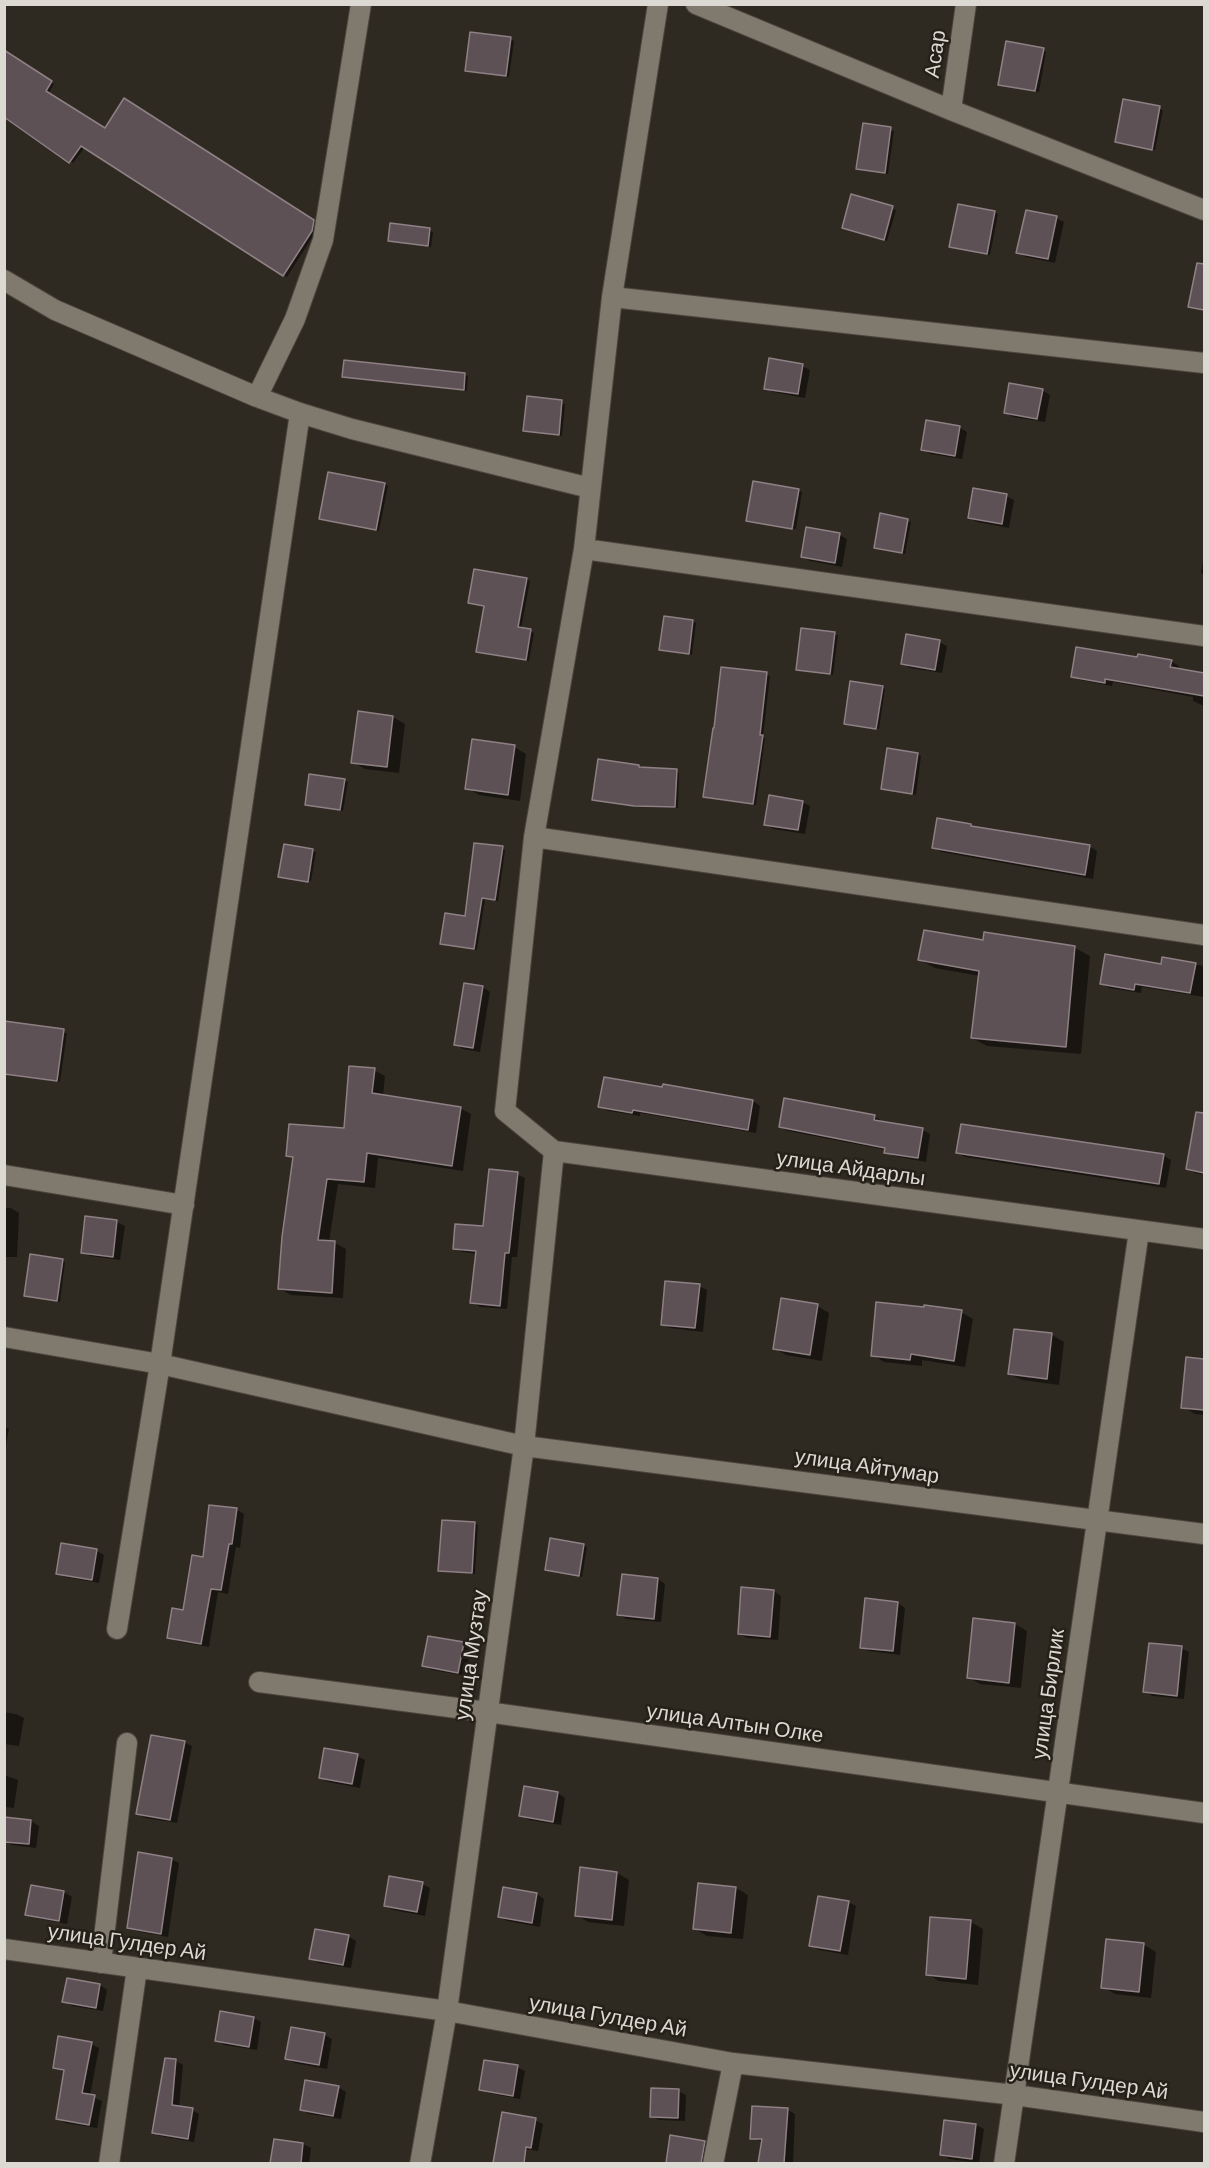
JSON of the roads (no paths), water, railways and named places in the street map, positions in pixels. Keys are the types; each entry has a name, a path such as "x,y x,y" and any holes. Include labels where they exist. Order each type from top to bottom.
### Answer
{"street":[{"path":"256,397 295,319 323,240 361,4"},
{"path":"554,1151 505,1111 534,837 584,549 612,297 658,4"},
{"path":"696,4 951,110 1204,210"},
{"name":"Асар","path":"951,110 966,4"},
{"path":"4,280 55,309 256,397 300,413 352,429 590,488"},
{"path":"612,297 1204,363"},
{"path":"117,1629 184,1205 300,413"},
{"path":"584,549 1204,636"},
{"path":"534,837 1204,935"},
{"name":"улица Айдарлы","path":"554,1151 1204,1239"},
{"name":"улица Музтау","path":"420,2163 447,2011 524,1446 554,1151"},
{"path":"4,1175 184,1205"},
{"name":"улица Бирлик","path":"1004,2163 1139,1231"},
{"name":"улица Айтумар","path":"4,1337 160,1364 524,1446 1204,1534"},
{"name":"улица Алтын Олке","path":"259,1682 487,1712 1204,1814"},
{"path":"101,1963 127,1743"},
{"name":"улица Гулдер Ай","path":"4,1949 447,2011 733,2062 1015,2095 1204,2122"},
{"path":"109,2163 137,1968"},
{"path":"714,2163 733,2062"}]}
